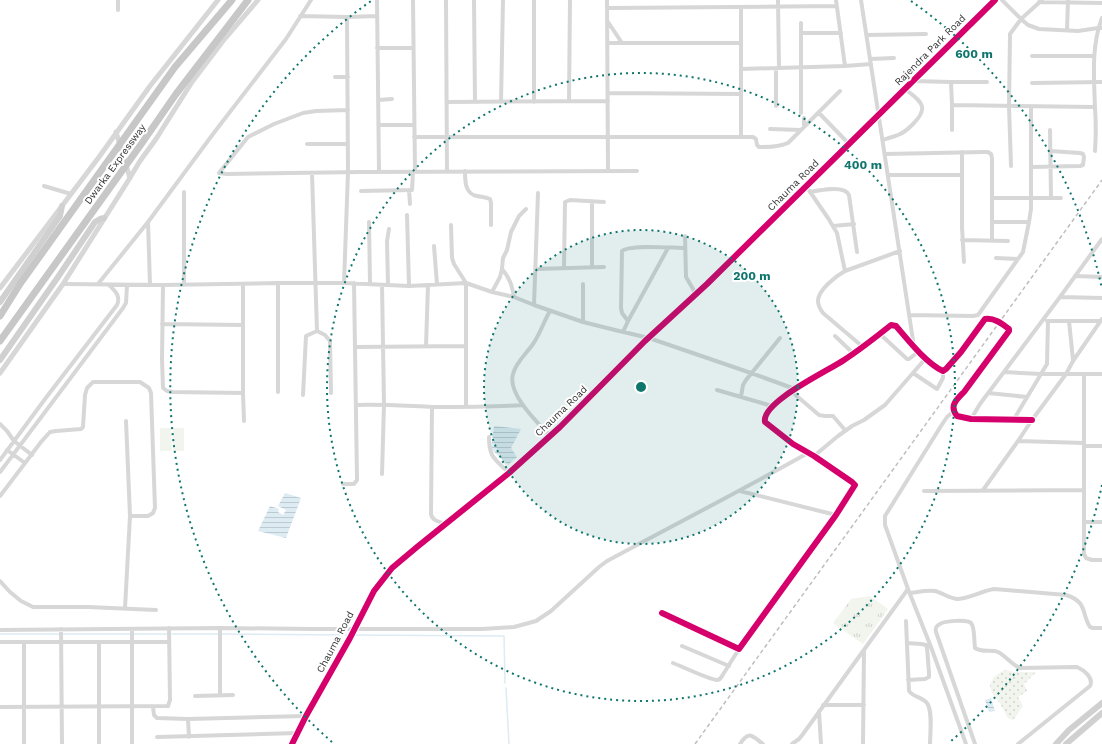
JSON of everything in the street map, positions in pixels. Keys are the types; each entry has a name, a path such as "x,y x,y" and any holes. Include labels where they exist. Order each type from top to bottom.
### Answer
{"highway":[{"name":"Dwarka Expressway","path":"0,316 20,284 175,67 232,0"},
{"name":"Dwarka Expressway","path":"0,341 176,94 248,0"}],"main road":[{"path":"0,302 60,216 62,206"},
{"path":"0,360 95,222 104,218"},
{"path":"1056,744 1069,730 1102,703"},
{"path":"1070,743 1102,713"}],"street":[{"path":"118,0 118,10"},
{"path":"0,288 172,57 218,0"},
{"path":"0,374 63,284 140,161 156,139 192,82 222,41 258,0"},
{"path":"98,284 148,222 212,134 286,39 311,0"},
{"path":"377,0 380,172"},
{"path":"410,204 410,190 412,190 414,172 413,0"},
{"path":"446,0 447,172"},
{"path":"474,0 475,102"},
{"path":"501,102 503,0"},
{"path":"534,0 534,102"},
{"path":"569,102 570,0"},
{"path":"607,0 608,171"},
{"path":"776,106 778,0"},
{"path":"836,0 845,66"},
{"path":"861,0 914,348"},
{"name":"Rajendra Park Road","path":"879,115 995,0"},
{"path":"1002,0 1021,19 1039,29 1086,30 1100,28"},
{"path":"1011,166 1009,106 1010,34 1021,19 1039,1 1102,3"},
{"path":"1068,1 1068,30"},
{"path":"607,8 837,6"},
{"path":"741,7 741,137"},
{"path":"300,16 377,16"},
{"path":"344,283 348,172 347,17"},
{"path":"1095,151 1094,56 1102,18"},
{"path":"607,21 622,43"},
{"path":"801,23 801,113"},
{"path":"801,33 841,33"},
{"path":"867,36 926,34"},
{"path":"608,43 741,43"},
{"path":"378,48 413,48"},
{"path":"1032,56 1094,56"},
{"path":"870,59 894,58"},
{"path":"741,69 802,68 871,64"},
{"path":"335,77 348,77"},
{"path":"913,81 987,82"},
{"path":"951,82 952,130"},
{"path":"1032,83 1102,82"},
{"path":"883,140 899,135 920,116 922,106 905,89"},
{"path":"414,137 741,137 756,138 757,145 759,147 775,146 788,142 840,91"},
{"path":"608,93 741,94"},
{"path":"378,100 392,99"},
{"path":"447,102 608,101"},
{"path":"952,105 1095,107"},
{"path":"909,315 978,315 1025,248 1031,209 1031,107"},
{"path":"348,110 303,113 274,124 248,137 218,173 637,171"},
{"path":"819,113 849,144"},
{"name":"Chauma Road","path":"292,744 374,591 392,568 509,473 550,436 879,115"},
{"path":"803,128 804,118"},
{"path":"379,125 414,125"},
{"path":"770,129 803,128"},
{"path":"1050,130 1051,198"},
{"path":"116,132 130,178"},
{"path":"307,144 348,144"},
{"path":"1031,167 1083,165 1083,154 1050,151"},
{"path":"885,154 962,152 988,152 991,154 992,240"},
{"path":"962,152 962,240 964,262"},
{"path":"465,172 466,187 468,191 472,195 490,199 491,225"},
{"path":"312,173 317,331"},
{"path":"888,175 962,175"},
{"path":"44,186 71,194"},
{"path":"806,186 833,226 838,238 845,271"},
{"path":"810,192 832,189 844,190 848,192 858,252"},
{"path":"361,191 410,190"},
{"path":"184,192 184,284"},
{"path":"534,306 538,193"},
{"path":"992,198 1061,198"},
{"path":"564,268 566,202 570,200 604,202"},
{"path":"592,201 592,267"},
{"path":"492,292 500,277 503,258 507,250 511,232 519,216 526,208"},
{"path":"407,215 409,286"},
{"path":"148,222 150,285"},
{"path":"369,222 370,284"},
{"path":"992,222 1029,222"},
{"path":"833,226 854,224"},
{"path":"451,226 452,258 466,283 466,406"},
{"path":"388,285 387,241 389,229"},
{"path":"685,236 686,277 696,294"},
{"path":"971,419 980,404 1102,239"},
{"path":"962,240 1008,241"},
{"path":"434,246 437,284"},
{"path":"628,321 622,313 621,308 622,251 626,248 685,248"},
{"path":"623,332 668,248"},
{"path":"863,347 823,313 819,308 819,296 827,284 845,271 900,251"},
{"path":"996,258 1018,259"},
{"path":"535,269 604,267"},
{"path":"502,269 511,282 514,297"},
{"path":"1076,276 1102,276"},
{"path":"278,283 278,392"},
{"path":"343,484 354,484 357,480 354,283"},
{"path":"63,284 163,285 354,283 409,286 466,283 492,292 514,297 534,306 583,322 649,338 751,373 793,390 819,414 832,416 845,430"},
{"path":"243,284 244,421"},
{"path":"583,322 584,284"},
{"path":"0,460 117,305 119,300 118,296 109,285"},
{"path":"0,472 126,303 127,285"},
{"path":"163,285 163,388 166,391 173,392 243,393"},
{"path":"382,285 384,404 382,474"},
{"path":"426,346 428,285"},
{"path":"118,296 127,296"},
{"path":"1060,297 1102,298"},
{"path":"550,311 534,343 517,364 512,376 513,386 523,405 550,436"},
{"path":"913,373 937,389 943,378 943,371 960,352 985,319 994,319"},
{"path":"1043,320 1102,320"},
{"path":"983,490 1066,374 1073,361 1102,320"},
{"path":"1014,419 1047,364 1048,321"},
{"path":"1069,321 1073,361"},
{"path":"162,324 243,325"},
{"path":"673,663 705,676 717,680 720,679 739,649 836,515 854,487 854,484 814,456 793,444 765,422 765,417 772,406 793,390 854,354 891,325 896,326 918,352 938,369 943,371"},
{"path":"1006,327 1009,331 964,392 956,400 954,411 957,416 971,419 1032,420"},
{"path":"303,395 306,336 317,331 326,335 330,340 331,393"},
{"path":"880,334 907,359 918,352"},
{"path":"835,336 854,354"},
{"path":"741,397 744,382 780,338"},
{"path":"355,348 466,346"},
{"path":"814,456 845,430 864,420 885,405 926,358"},
{"path":"1004,372 1041,374 1102,374"},
{"path":"1084,374 1084,554 1086,558 1092,560 1102,560"},
{"path":"0,496 50,432 81,430 83,427 85,395 87,388 92,382 140,382 149,388 151,393 155,508 153,514 148,516 130,516"},
{"path":"716,390 772,406"},
{"path":"988,394 1027,397"},
{"path":"356,405 384,404 432,407 523,405"},
{"path":"432,407 432,517 446,524"},
{"path":"954,411 948,416 941,426 885,516 885,525 966,744"},
{"path":"125,608 130,516 126,421"},
{"path":"0,424 14,441 32,454"},
{"path":"489,437 490,453 509,473"},
{"path":"1018,441 1102,446"},
{"path":"7,450 25,463"},
{"path":"0,630 62,632 169,628 353,630 482,629 514,627 536,621 551,611 607,561 740,491 808,453"},
{"path":"924,491 1084,490"},
{"path":"740,491 836,515"},
{"path":"1084,522 1102,522"},
{"path":"0,582 10,592 33,607 76,606 156,610"},
{"path":"792,744 803,734 819,710 909,591 928,590 956,599 994,589 1066,595 1072,597 1084,608 1090,627 1102,628"},
{"path":"662,613 739,649"},
{"path":"975,744 935,629 942,623 961,620 968,621 972,624 975,648 978,650 994,651 999,653 1015,666 1020,668 1077,667 1082,669 1092,680 1090,686 1018,744"},
{"path":"906,621 909,691 911,694 927,703 930,711 930,744"},
{"path":"0,706 168,706 170,704 169,628"},
{"path":"220,628 220,695"},
{"path":"132,629 132,744"},
{"path":"62,632 62,744"},
{"path":"0,642 169,642"},
{"path":"24,642 24,744"},
{"path":"99,642 99,744"},
{"path":"907,643 926,645 929,673 929,676 925,679 908,680"},
{"path":"682,646 729,666"},
{"path":"864,650 864,744"},
{"path":"195,696 233,695"},
{"path":"823,705 864,705"},
{"path":"153,706 154,715 157,718 306,716"},
{"path":"819,710 821,744"},
{"path":"188,718 189,737"},
{"path":"157,737 298,733"},
{"path":"740,744 748,735 752,736 763,744"}],"green space":[{"path":"160,428 171,428 172,451 160,451"},
{"path":"173,428 184,428 184,451 173,451"},
{"path":"870,596 888,609 863,644 833,623 851,599"},
{"path":"1004,670 1015,672 1036,672 1024,684 1027,691 1018,697 1023,706 1013,720 1008,718 992,693 990,685 994,677"}],"shaded area":[{"path":"494,426 521,429 511,448 517,457 508,465 491,449"},
{"path":"285,493 301,498 286,538 258,531 270,506 279,509 278,512 283,515 286,510 278,506"},
{"path":"991,698 995,711 989,712 985,700"}],"waterway":[{"path":"0,634 167,634"},
{"path":"172,634 218,634"},
{"path":"222,634 349,635"},
{"path":"353,635 504,636 505,683"},
{"path":"506,688 509,744"}],"tunnel":[{"path":"994,319 1006,327"}],"railway":[{"path":"695,744 1102,180"}],"cycle path":[{"path":"292,744 374,591 392,568 509,473 560,427 645,341 707,284 995,0"},
{"path":"662,613 739,649 836,515 855,485 814,456 793,444 765,422 767,414 773,405 784,396 850,356 891,325 896,326 930,363 943,371 961,352 985,319 995,320 1004,325 1009,329 1009,331 964,392 956,400 954,403 954,409 957,416 971,419 1032,420"}]}
